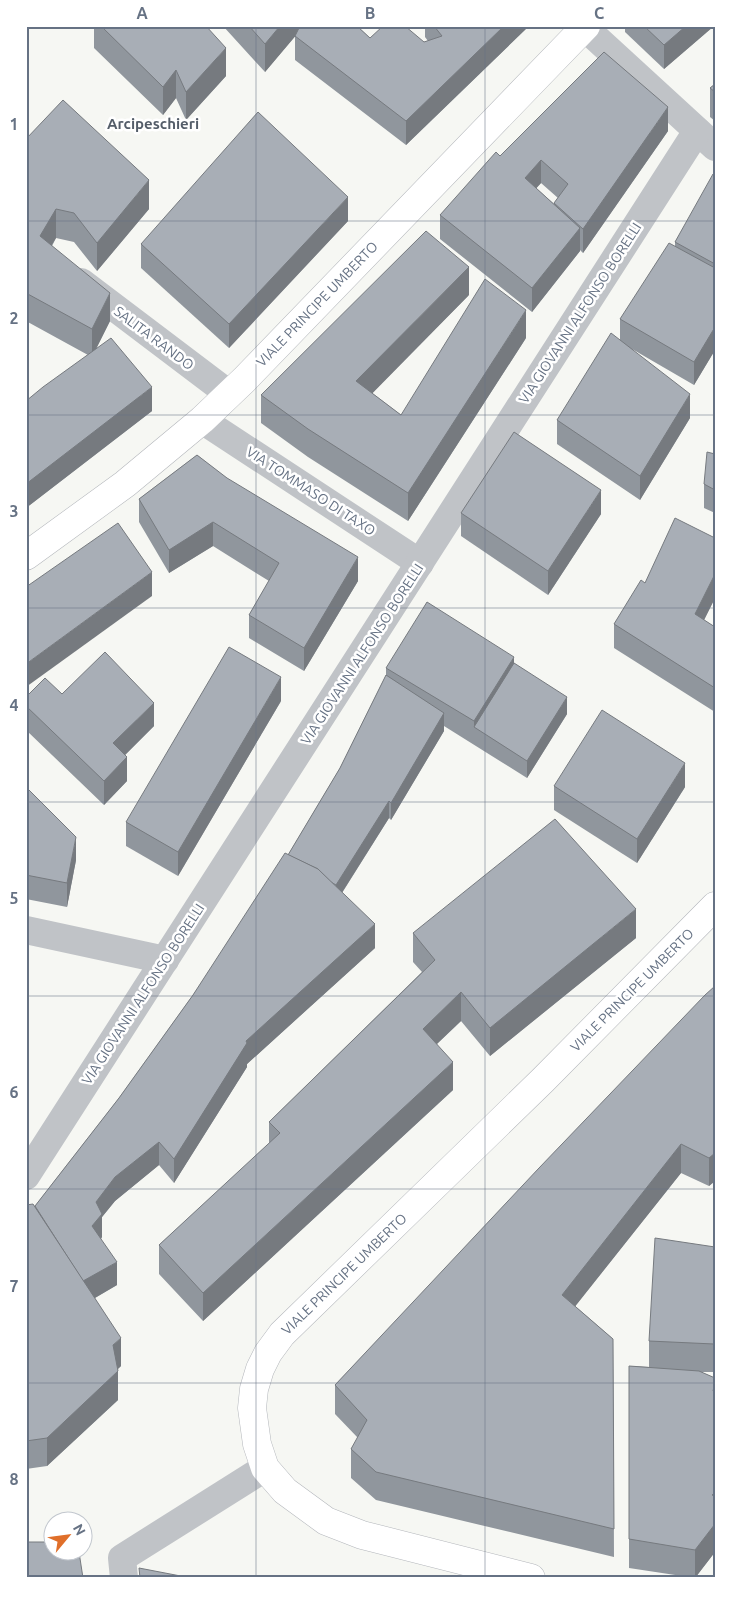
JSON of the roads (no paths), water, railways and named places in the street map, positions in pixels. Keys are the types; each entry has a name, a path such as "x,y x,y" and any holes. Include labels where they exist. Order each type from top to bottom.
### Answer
{"main road":[{"name":"VIALE PRINCIPE UMBERTO","path":"26,556 126,484 202,420 584,27"},
{"name":"VIALE PRINCIPE UMBERTO","path":"531,1578 362,1535 326,1522 285,1491 265,1468 257,1444 252,1408 254,1389 268,1353 282,1334 543,1080 715,906"}],"street":[{"path":"584,27 706,139"},
{"name":"VIA GIOVANNI ALFONSO BORELLI","path":"26,1176 420,562 706,139"},
{"name":"SALITA RANDO","path":"79,281 229,394"},
{"name":"VIA TOMMASO DI TAXO","path":"202,420 420,562"},
{"path":"26,930 165,960"},
{"path":"124,1578 122,1558 265,1468"}],"district":[{"name":"Arcipeschieri","path":"153,123"}]}
